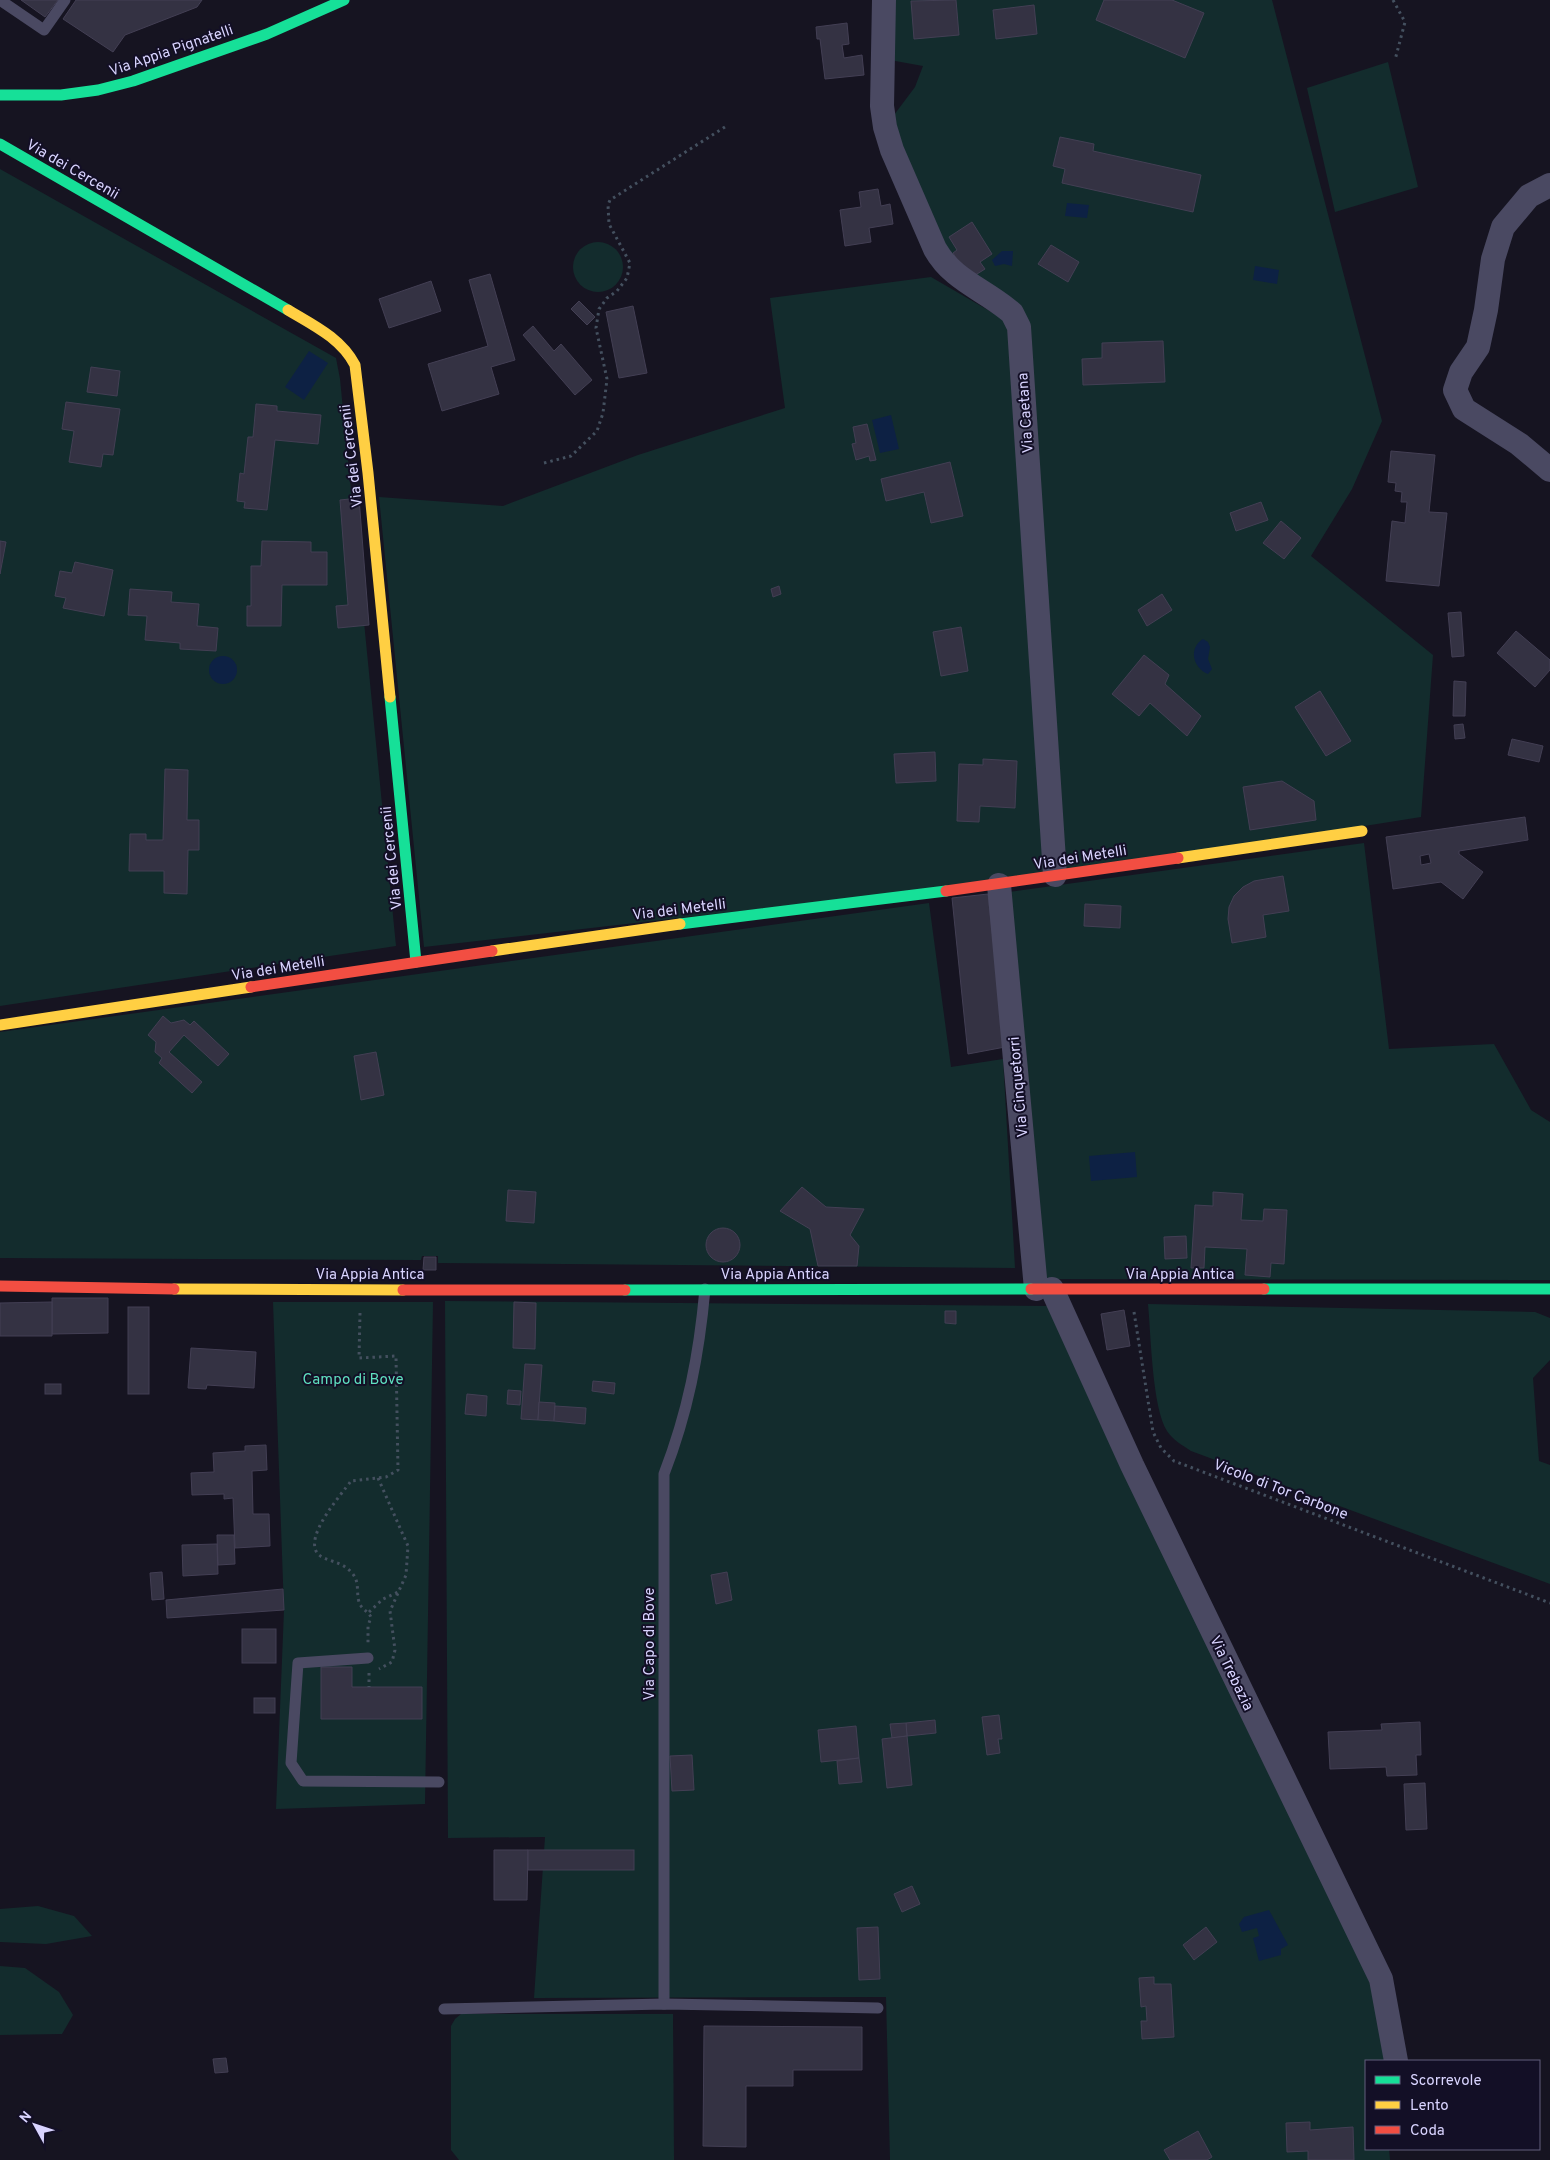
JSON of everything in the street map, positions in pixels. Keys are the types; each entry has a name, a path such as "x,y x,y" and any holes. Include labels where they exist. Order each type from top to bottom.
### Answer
{"street":[{"name":"Via Appia Pignatelli","path":"0,96 62,95 124,84 267,34 344,0"},
{"name":"Via Caetana","path":"884,0 882,116 892,150 935,249 943,262 961,279 1007,308 1019,327 1055,875"},
{"name":"Via dei Cercenii","path":"0,144 310,323 350,354 355,364 368,473 416,962"},
{"path":"1550,185 1529,196 1503,228 1493,259 1486,310 1478,347 1461,372 1455,390 1464,409 1519,444 1550,470"},
{"name":"Via dei Metelli","path":"0,1025 646,928 999,885 1362,830"},
{"name":"Via Cinquetorri","path":"999,885 1044,1289"},
{"name":"Via Appia Antica","path":"0,1286 138,1289 1550,1289"},
{"name":"Via Trebazia","path":"1044,1289 1132,1465 1381,1979 1396,2060"}],"lane":[{"path":"0,0 44,30 65,0"},
{"name":"Via Capo di Bove","path":"664,2004 664,1474 680,1432 695,1372 705,1289"},
{"path":"368,1658 298,1663 291,1763 303,1781 439,1782"},
{"path":"444,2009 664,2004 878,2008"}],"path":[{"path":"1393,0 1405,22 1395,60"},
{"path":"544,463 571,456 597,431 603,413 607,379 596,328 600,309 607,298 617,291 627,278 630,263 609,224 608,205 610,200 728,125"},
{"path":"361,1289 359,1358 396,1356 398,1470 386,1477 352,1480 317,1529 314,1542 318,1554 340,1562 352,1573 358,1583 359,1602 362,1608 369,1612 371,1617 368,1626 369,1687"},
{"name":"Vicolo di Tor Carbone","path":"1131,1289 1153,1432 1161,1448 1174,1461 1550,1603"},
{"path":"369,1672 380,1669 392,1662 395,1650 390,1611 406,1575 408,1546 378,1478"},
{"path":"369,1612 383,1599 398,1592"}],"green space":[{"path":"890,0 1272,0 1382,421 1352,489 1311,556 1433,655 1421,817 1055,875 424,947 379,497 503,506 638,455 785,408 770,298 931,277 1012,324 928,233 885,127 915,87 923,66 890,60"},
{"path":"1388,62 1418,187 1335,212 1307,88"},
{"path":"0,169 336,358 340,379 396,946 0,1006"},
{"path":"598,242 616,249 623,267 616,285 598,292 580,285 573,267 580,249"},
{"path":"1364,843 1389,1049 1494,1044 1531,1110 1550,1122 1550,1280 1043,1279 1009,892"},
{"path":"929,903 951,1067 1003,1059 1015,1268 438,1263 438,1256 422,1256 421,1260 0,1258 0,1032"},
{"path":"445,1301 1048,1306 1372,1983 1386,2060 1365,2060 1365,2150 1389,2150 1390,2160 890,2160 886,1997 534,1998 545,1837 448,1838"},
{"name":"Campo di Bove","path":"273,1302 433,1302 425,1804 276,1809 284,1610"},
{"path":"1148,1304 1535,1312 1550,1318 1550,1360 1533,1378 1539,1461 1550,1465 1550,1584 1191,1451 1172,1437 1162,1420 1155,1388"},
{"path":"38,1906 74,1916 92,1936 46,1944 0,1942 0,1909"},
{"path":"0,1966 25,1968 59,1992 73,2015 62,2034 0,2035"},
{"path":"461,2014 673,2014 674,2160 459,2160 451,2150 451,2026"}],"water":[{"path":"1067,203 1089,205 1087,218 1065,216"},
{"path":"1002,251 1013,251 1012,266 1004,264 995,266 992,260"},
{"path":"1255,266 1279,270 1277,284 1253,280"},
{"path":"309,351 328,363 304,400 285,387"},
{"path":"891,415 899,449 880,453 872,420"},
{"path":"1203,639 1208,642 1210,647 1208,659 1212,669 1208,674 1199,667 1194,658 1195,647"},
{"path":"223,656 233,660 237,670 233,680 223,684 213,680 209,670 213,660"},
{"path":"1135,1152 1137,1177 1091,1181 1089,1156"},
{"path":"1269,1910 1288,1945 1281,1949 1281,1955 1259,1961 1253,1938 1259,1936 1257,1928 1242,1932 1239,1924 1244,1917"}],"building":[{"path":"21,0 58,0 45,17"},
{"path":"76,0 202,0 197,7 125,35 113,52 63,19"},
{"path":"956,0 959,35 914,39 911,1"},
{"path":"1104,0 1172,0 1204,13 1185,58 1096,20"},
{"path":"1034,5 1037,34 996,39 993,10"},
{"path":"847,23 849,44 842,45 844,58 862,55 864,75 825,79 820,39 817,39 816,27"},
{"path":"1060,137 1094,144 1093,151 1201,175 1193,212 1062,183 1065,169 1053,166"},
{"path":"878,189 881,206 890,204 893,224 869,228 871,242 845,246 840,210 861,207 859,192"},
{"path":"972,222 992,254 980,262 985,269 969,279 953,253 957,250 949,237"},
{"path":"1051,245 1079,262 1068,282 1038,264"},
{"path":"490,274 515,360 491,367 499,394 442,411 428,364 488,346 469,280"},
{"path":"431,281 441,311 389,328 379,299"},
{"path":"579,301 595,317 587,325 571,309"},
{"path":"633,306 647,373 619,378 606,312"},
{"path":"533,326 554,351 561,344 592,380 575,395 523,335"},
{"path":"1163,341 1165,382 1083,385 1082,359 1102,358 1102,343"},
{"path":"91,367 120,371 117,396 87,392"},
{"path":"66,402 120,409 113,455 103,454 101,467 69,462 74,431 62,429"},
{"path":"256,404 277,406 277,411 321,415 318,444 275,440 267,510 244,508 245,502 237,501 240,473 244,474 248,437 253,437"},
{"path":"867,424 876,460 870,461 869,456 856,460 852,444 856,443 853,427"},
{"path":"1391,451 1435,455 1429,512 1447,513 1439,586 1386,581 1392,521 1405,523 1407,502 1401,502 1402,492 1395,491 1396,483 1388,482"},
{"path":"950,462 963,516 931,523 924,492 886,501 881,479"},
{"path":"359,498 369,625 338,628 336,606 348,605 340,500"},
{"path":"1261,502 1268,520 1236,531 1230,513"},
{"path":"1281,521 1301,538 1284,559 1263,543"},
{"path":"0,541 6,542 0,574"},
{"path":"262,541 311,542 311,552 327,552 327,585 282,585 281,626 247,626 247,606 251,606 251,566 261,566"},
{"path":"75,562 113,570 104,616 63,608 66,598 55,596 60,571 72,573"},
{"path":"779,586 781,594 773,597 771,589"},
{"path":"130,589 172,592 171,602 199,604 197,626 218,628 216,651 180,649 180,643 145,640 147,616 128,615"},
{"path":"1162,594 1172,610 1147,626 1138,610"},
{"path":"1461,612 1464,656 1452,657 1448,613"},
{"path":"961,627 968,671 941,676 933,632"},
{"path":"1516,631 1550,660 1550,670 1535,687 1497,653"},
{"path":"1144,655 1169,675 1165,684 1201,716 1187,736 1150,703 1139,716 1112,694"},
{"path":"1454,681 1466,682 1465,716 1453,716"},
{"path":"1320,691 1351,741 1326,756 1295,707"},
{"path":"1463,724 1465,738 1455,739 1454,725"},
{"path":"1512,739 1543,746 1539,762 1508,755"},
{"path":"935,752 936,781 896,783 894,754"},
{"path":"983,759 1017,761 1015,808 980,806 979,822 957,821 959,764 983,765"},
{"path":"165,769 188,770 187,820 199,820 199,850 188,850 187,894 164,893 164,871 129,871 130,834 146,834 146,840 163,840"},
{"path":"1282,781 1314,801 1316,820 1250,830 1243,787"},
{"path":"1525,817 1528,840 1459,851 1459,854 1483,872 1463,899 1441,882 1393,889 1386,837","holes":["1429,854 1431,863 1421,865 1420,856"]},
{"path":"1283,876 1289,911 1263,915 1266,937 1232,943 1228,919 1229,907 1234,896 1243,887 1254,881"},
{"path":"988,894 1005,1047 968,1054 952,898"},
{"path":"1085,904 1121,906 1120,928 1084,926"},
{"path":"163,1016 171,1023 184,1020 190,1025 194,1021 229,1054 218,1066 184,1035 169,1052 202,1082 192,1093 159,1063 162,1058 155,1052 156,1042 148,1035"},
{"path":"376,1052 384,1095 361,1100 354,1056"},
{"path":"802,1187 826,1207 864,1209 850,1235 859,1246 857,1266 818,1266 810,1229 780,1211"},
{"path":"508,1190 536,1192 534,1223 506,1221"},
{"path":"1213,1192 1243,1194 1241,1220 1263,1221 1264,1209 1287,1210 1284,1264 1271,1263 1270,1277 1245,1275 1247,1249 1205,1247 1204,1268 1191,1268 1195,1205 1213,1206"},
{"path":"723,1228 730,1229 735,1233 739,1238 739,1252 735,1257 730,1261 723,1262 716,1261 711,1257 707,1252 706,1245 707,1238 711,1233 716,1229"},
{"path":"1186,1236 1187,1258 1165,1259 1164,1237"},
{"path":"424,1257 436,1257 436,1270 423,1270"},
{"path":"52,1298 108,1298 108,1333 52,1334"},
{"path":"52,1302 52,1336 0,1336 0,1303"},
{"path":"514,1302 536,1303 535,1349 513,1348"},
{"path":"128,1307 149,1307 149,1394 128,1394"},
{"path":"1124,1310 1130,1346 1107,1350 1101,1314"},
{"path":"945,1311 956,1311 956,1324 945,1323"},
{"path":"191,1348 256,1352 254,1388 207,1385 206,1389 188,1388"},
{"path":"525,1364 542,1365 538,1420 521,1419"},
{"path":"593,1381 615,1383 614,1394 592,1391"},
{"path":"45,1384 61,1384 61,1394 45,1394"},
{"path":"508,1390 521,1391 520,1405 507,1404"},
{"path":"467,1394 487,1396 486,1416 465,1414"},
{"path":"539,1402 555,1403 554,1421 538,1420"},
{"path":"555,1406 586,1408 585,1424 554,1421"},
{"path":"266,1445 267,1470 252,1471 253,1514 269,1514 270,1546 235,1548 233,1498 224,1499 224,1494 192,1495 191,1473 214,1472 213,1453 245,1451 245,1446"},
{"path":"217,1535 234,1535 235,1564 218,1565"},
{"path":"217,1544 218,1574 183,1576 182,1545"},
{"path":"162,1572 164,1599 152,1600 150,1573"},
{"path":"727,1572 732,1600 716,1604 711,1575"},
{"path":"283,1589 284,1610 167,1618 166,1600"},
{"path":"242,1629 276,1629 276,1663 242,1663"},
{"path":"321,1667 352,1667 352,1687 422,1687 422,1719 321,1719"},
{"path":"254,1698 275,1698 275,1713 254,1713"},
{"path":"999,1715 1002,1739 998,1739 1000,1753 987,1755 982,1717"},
{"path":"935,1720 936,1733 907,1736 906,1723"},
{"path":"1420,1722 1421,1755 1416,1755 1417,1775 1387,1776 1386,1767 1330,1769 1328,1732 1382,1730 1381,1724"},
{"path":"906,1723 907,1736 892,1738 890,1724"},
{"path":"856,1726 859,1758 821,1762 818,1730"},
{"path":"907,1736 912,1785 887,1788 882,1739"},
{"path":"692,1755 694,1790 672,1791 670,1756"},
{"path":"859,1758 862,1782 839,1784 837,1761"},
{"path":"1425,1783 1427,1829 1406,1830 1404,1784"},
{"path":"494,1850 528,1850 527,1900 494,1900"},
{"path":"528,1850 634,1850 634,1870 528,1870"},
{"path":"912,1886 920,1904 902,1912 894,1894"},
{"path":"878,1927 880,1979 859,1980 857,1928"},
{"path":"1206,1927 1217,1942 1194,1960 1183,1945"},
{"path":"1154,1977 1154,1984 1171,1984 1174,2037 1142,2039 1141,2021 1147,2021 1146,2006 1141,2007 1139,1978"},
{"path":"704,2026 862,2027 862,2070 793,2070 793,2086 746,2086 746,2147 703,2146"},
{"path":"226,2058 228,2072 215,2073 213,2059"},
{"path":"1310,2122 1310,2130 1353,2127 1354,2160 1308,2160 1308,2151 1287,2152 1286,2123"},
{"path":"1198,2131 1212,2157 1207,2160 1170,2160 1164,2150"}],"traffic: fast":[{"path":"0,95 61,95 98,90 133,81 267,34 344,0"},
{"path":"0,144 288,310"},
{"path":"390,697 416,962"},
{"path":"680,924 946,891"},
{"path":"625,1290 1031,1289"},
{"path":"1264,1289 1550,1289"}],"traffic: slow":[{"path":"288,310 326,333 342,347 355,365 368,473 390,697"},
{"path":"1178,858 1362,831"},
{"path":"492,951 680,924"},
{"path":"0,1025 251,987"},
{"path":"174,1289 403,1290"}],"traffic: jam":[{"path":"946,891 1178,858"},
{"path":"251,987 492,951"},
{"path":"0,1286 174,1289"},
{"path":"1031,1289 1264,1289"},
{"path":"403,1290 625,1290"}]}
